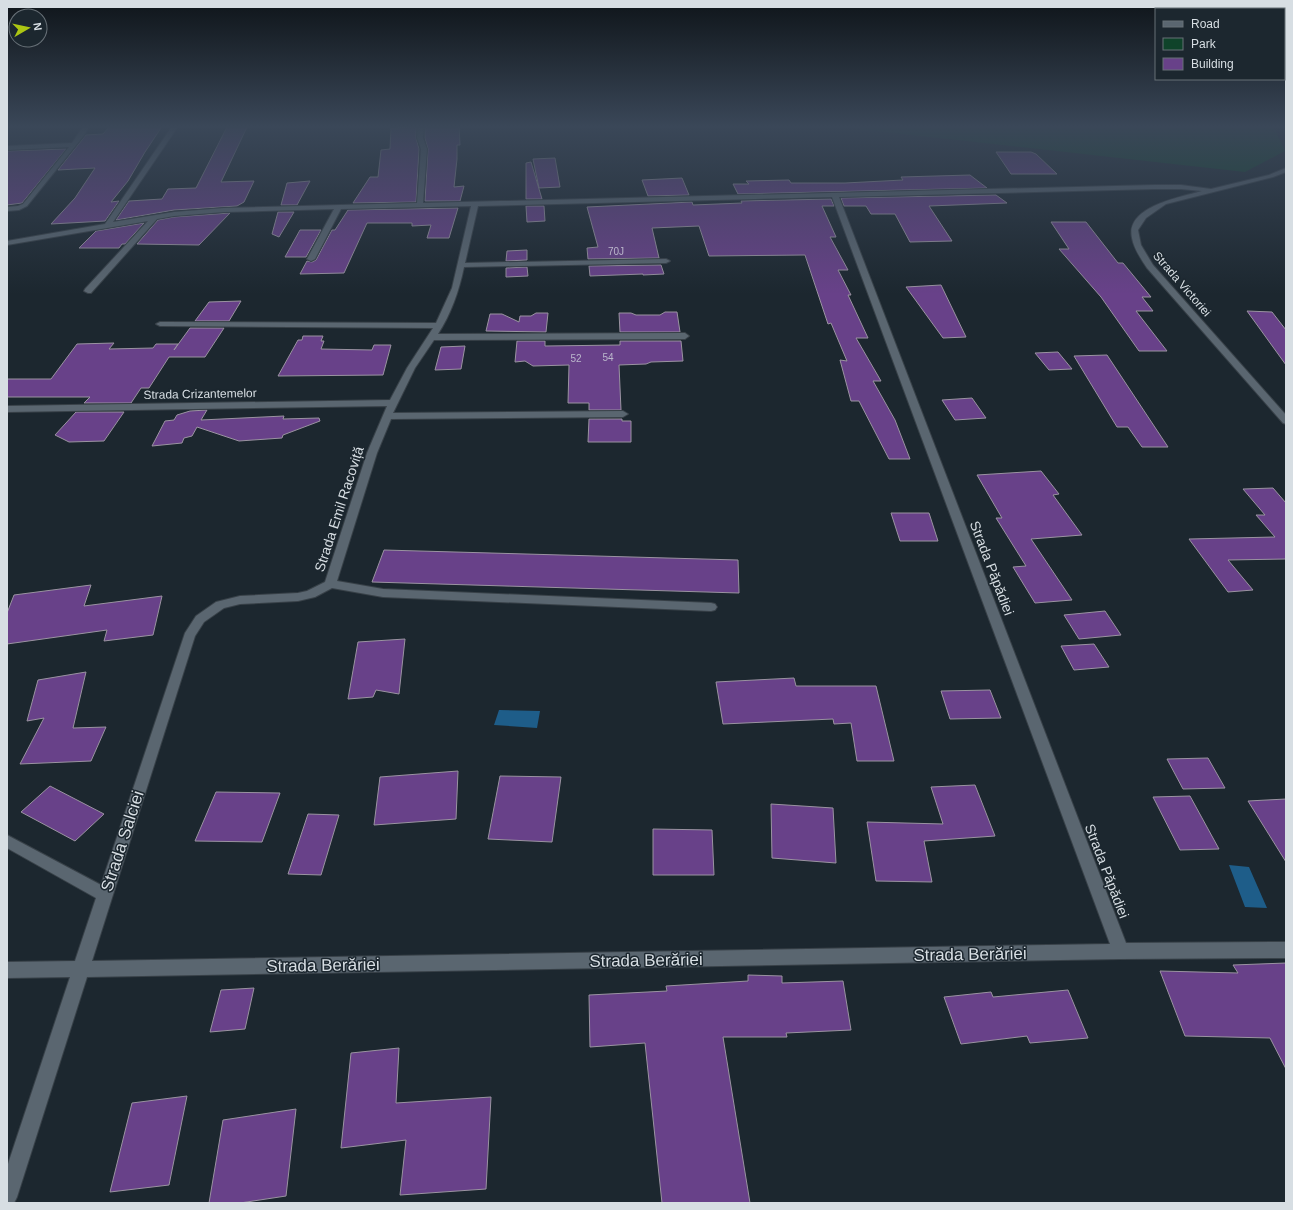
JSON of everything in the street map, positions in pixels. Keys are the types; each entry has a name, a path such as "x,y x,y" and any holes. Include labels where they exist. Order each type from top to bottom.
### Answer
{"street":[{"path":"7,209 19,208 25,205 44,181"},
{"path":"108,225 138,181"},
{"path":"420,205 422,181"},
{"name":"Strada Victoriei","path":"1246,181 1169,201 1150,210 1136,225 1134,236 1140,251 1150,266 1286,421"},
{"path":"7,243 108,225 204,211 1154,187 1181,187 1208,190"},
{"name":"Strada Păpădiei","path":"835,195 1121,951"},
{"name":"Strada Emil Racoviță","path":"475,204 450,306 439,326 411,368 387,416 372,453 330,584 382,593 711,607"},
{"path":"311,259 339,207"},
{"path":"88,290 154,218"},
{"path":"461,265 666,261"},
{"path":"160,324 439,326"},
{"path":"431,337 684,336"},
{"name":"Strada Crizantemelor","path":"7,409 393,403"},
{"path":"387,416 623,414"},
{"name":"Strada Salciei","path":"7,1197 189,636 200,619 220,605 240,600 298,597 311,594 330,584"},
{"path":"7,841 105,895"},
{"name":"Strada Berăriei","path":"7,970 1121,951 1286,950"}],"water":[{"path":"499,710 540,711 537,728 494,725"},
{"path":"1229,865 1249,867 1267,908 1245,907"}],"building":[{"path":"7,181 40,181 22,203 7,205"},
{"path":"86,181 128,181 111,202 119,201 105,221 51,224 75,198"},
{"path":"199,181 254,181 244,202 237,206 174,210 116,220 129,201 162,199 168,189 196,188"},
{"path":"310,181 297,205 281,205 287,183"},
{"path":"367,181 417,181 416,202 353,203"},
{"path":"426,181 455,181 454,187 464,186 460,201 425,201"},
{"path":"526,181 537,181 542,199 526,199"},
{"path":"538,181 559,181 560,187 539,188"},
{"path":"643,181 683,181 689,195 648,196"},
{"path":"746,181 845,183 978,181 987,188 738,194 733,184 749,184"},
{"path":"996,195 1007,203 929,206 952,241 910,242 895,214 871,214 866,206 844,206 841,198"},
{"path":"831,199 834,206 822,206 836,237 830,237 848,270 838,270 851,295 848,295 868,338 856,338 881,381 873,381 895,420 910,459 889,459 859,401 851,401 840,360 847,361 831,323 828,324 805,255 709,256 699,226 652,228 659,258 588,259 587,248 598,247 587,207 692,202 693,205 742,203 741,201"},
{"path":"526,206 544,206 545,221 527,222"},
{"path":"458,208 449,238 427,238 431,225 412,226 412,223 367,223 344,273 300,274 307,261 312,262 316,260 332,230 335,230 348,210"},
{"path":"278,212 294,212 279,237 272,234"},
{"path":"230,213 199,245 137,244 158,220 174,217"},
{"path":"1051,222 1086,222 1118,263 1123,263 1151,297 1142,297 1153,311 1136,311 1167,351 1139,351 1101,297 1059,249 1069,249"},
{"path":"144,223 125,244 122,244 119,248 79,248 96,231"},
{"path":"300,230 321,230 306,257 285,257"},
{"path":"527,250 527,260 506,261 507,251"},
{"path":"661,265 664,274 590,276 589,266"},
{"path":"527,267 528,276 506,277 506,268"},
{"path":"941,285 966,337 943,338 906,287"},
{"path":"241,301 229,321 195,321 209,302"},
{"path":"1247,311 1272,312 1286,330 1286,365"},
{"path":"665,312 677,312 680,332 620,332 619,313 660,315"},
{"path":"536,313 548,313 546,332 486,331 490,314 502,314 519,322 520,316 531,316"},
{"path":"190,328 224,328 205,357 169,357 149,388 141,388 131,403 84,403 90,397 7,397 7,379 51,379 77,344 114,343 109,349 153,348 156,344 178,344 174,350"},
{"path":"303,336 323,336 321,341 324,341 321,349 372,350 374,345 391,345 383,375 278,376 298,340 302,340"},
{"path":"517,341 545,341 545,346 620,345 620,341 681,341 683,361 619,365 621,410 589,410 589,403 568,403 569,365 533,366 525,361 515,362"},
{"path":"465,346 461,369 435,370 441,347"},
{"path":"1058,352 1072,369 1049,370 1035,353"},
{"path":"1107,355 1168,447 1142,447 1128,427 1117,427 1074,356"},
{"path":"972,398 986,418 955,420 942,400"},
{"path":"207,410 201,420 284,416 283,419 319,418 320,421 283,435 282,438 239,441 197,427 192,436 184,438 182,443 152,446 165,421 174,420 177,415 190,411"},
{"path":"76,412 124,412 104,441 69,442 55,435"},
{"path":"589,419 622,419 622,421 631,421 631,442 588,442"},
{"path":"1041,471 1059,494 1053,495 1082,535 1031,539 1072,600 1035,603 1013,567 1026,566 996,518 1002,518 977,475"},
{"path":"1273,488 1286,503 1286,559 1228,560 1253,590 1228,592 1189,539 1275,537 1256,515 1265,515 1243,489"},
{"path":"891,513 929,513 938,541 900,541"},
{"path":"384,550 738,560 739,593 372,582"},
{"path":"91,585 84,606 162,596 153,635 104,641 107,630 7,644 7,613 14,595"},
{"path":"1105,611 1121,635 1079,639 1064,615"},
{"path":"405,639 399,694 376,690 373,697 348,699 358,642"},
{"path":"1094,644 1109,667 1074,670 1061,646"},
{"path":"86,672 73,728 106,727 91,761 20,764 44,718 27,721 38,680"},
{"path":"794,678 796,686 876,686 894,761 857,761 851,723 834,724 833,719 723,724 716,682"},
{"path":"990,690 1001,718 950,719 941,691"},
{"path":"1208,758 1225,788 1183,789 1167,759"},
{"path":"458,771 456,819 374,825 380,777"},
{"path":"500,776 561,777 552,842 488,839"},
{"path":"975,785 995,836 924,841 932,882 876,881 867,822 943,824 931,787"},
{"path":"50,786 104,814 75,841 21,812"},
{"path":"216,792 280,793 262,842 195,841"},
{"path":"1190,796 1219,849 1180,850 1153,797"},
{"path":"1286,799 1286,862 1248,801"},
{"path":"771,804 833,808 836,863 772,858"},
{"path":"308,814 339,815 321,875 288,874"},
{"path":"653,829 712,830 714,875 653,875"},
{"path":"1286,963 1286,1069 1270,1038 1185,1036 1160,971 1238,973 1233,965"},
{"path":"748,975 782,976 782,983 843,981 851,1030 786,1033 787,1037 723,1037 750,1203 662,1203 645,1043 590,1047 589,995 667,991 666,986 748,981"},
{"path":"254,988 245,1029 210,1032 221,990"},
{"path":"1068,990 1088,1038 1030,1043 1027,1036 961,1044 944,997 991,992 993,997"},
{"path":"399,1048 396,1103 491,1097 486,1189 400,1195 406,1140 341,1148 351,1053"},
{"path":"187,1096 169,1185 110,1192 132,1103"},
{"path":"296,1109 286,1196 240,1203 209,1203 223,1120"}]}
